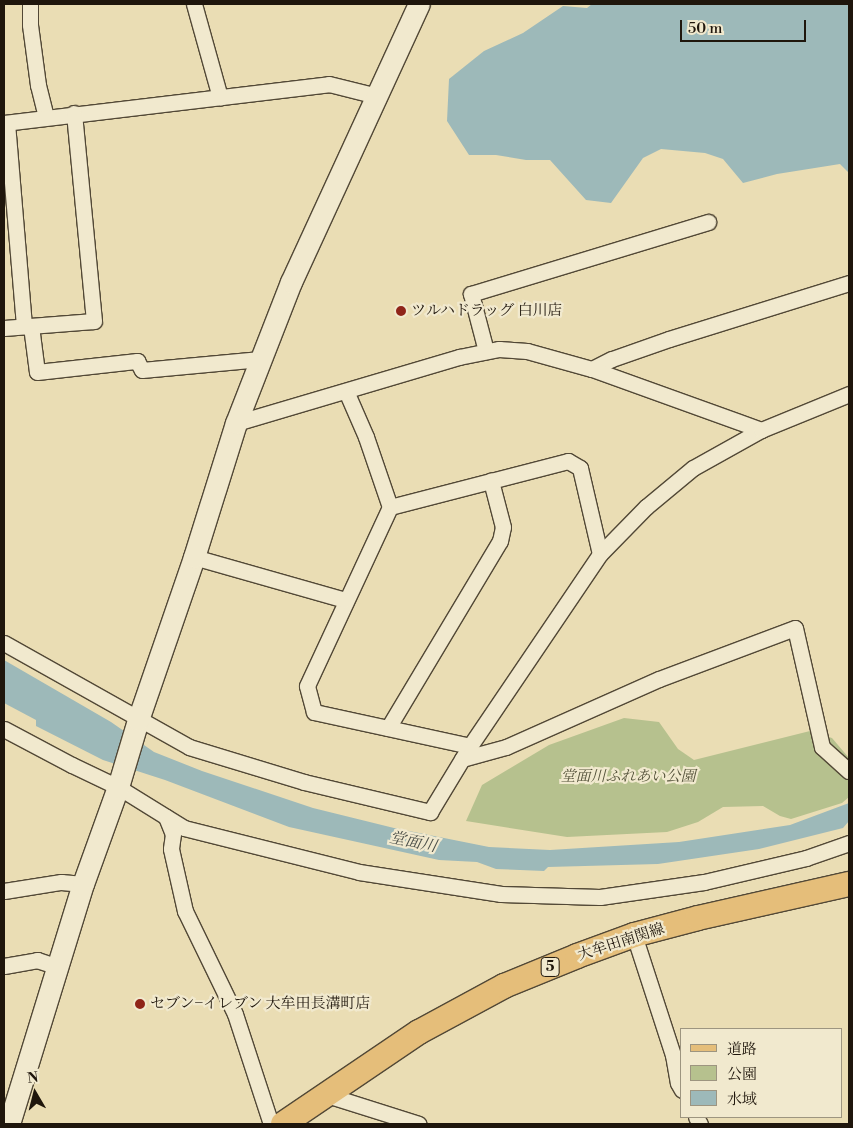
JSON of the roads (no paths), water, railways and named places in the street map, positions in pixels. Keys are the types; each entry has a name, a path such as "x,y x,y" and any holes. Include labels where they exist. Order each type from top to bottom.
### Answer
{"main road":[{"name":"大牟田南関線","path":"283,1124 419,1032 504,986 576,956 634,935 698,918 849,884"}],"street":[{"path":"29,4 38,85 46,117"},
{"path":"194,4 220,97"},
{"path":"9,1124 84,884 194,557 236,423 291,282 420,4"},
{"path":"260,359 142,370 137,361 37,372 28,326 5,123 74,113 329,84 377,96"},
{"path":"4,328 94,321 74,113"},
{"path":"486,351 471,294 708,222"},
{"path":"592,369 612,359 669,339 849,283"},
{"path":"236,423 486,351 499,349 527,352 592,369 761,430"},
{"path":"346,391 366,437 390,507 345,600 307,686 314,712 388,728 466,753 506,747 668,675 795,628 822,747 849,771"},
{"path":"4,643 189,747 304,782 430,812 466,753 600,554 646,507 692,468 761,430 849,394"},
{"path":"390,507 568,462 580,468 600,554"},
{"path":"388,728 500,540 503,527 490,481"},
{"path":"194,557 345,600"},
{"path":"4,729 72,766 118,787 184,828 359,872 501,894 600,897 695,883 806,858 849,843"},
{"path":"166,817 173,834 171,849 185,911 235,1014 271,1124"},
{"path":"4,891 62,882 84,884"},
{"path":"634,935 673,1055 680,1086"},
{"path":"4,966 37,960 58,967"},
{"path":"327,1095 381,1118 419,1124"}],"water":[{"path":"592,4 849,4 849,173 840,164 777,174 743,183 723,159 705,153 661,149 643,158 611,203 586,200 550,160 526,160 496,155 469,155 447,121 449,79 484,51 523,33 563,6 587,8"},
{"name":"堂面川","path":"4,660 111,722 154,752 202,771 313,808 394,828 489,847 550,850 679,842 790,825 849,803 849,821 843,828 759,849 658,864 548,867 544,871 496,869 477,862 439,860 289,827 165,780 103,760 36,726 36,720 4,703"}],"place":[{"name":"ツルハドラッグ 白川店","path":"401,311"},
{"name":"セブン−イレブン 大牟田長溝町店","path":"140,1004"}],"park label":[{"name":"堂面川ふれあい公園","path":"628,777"}]}
